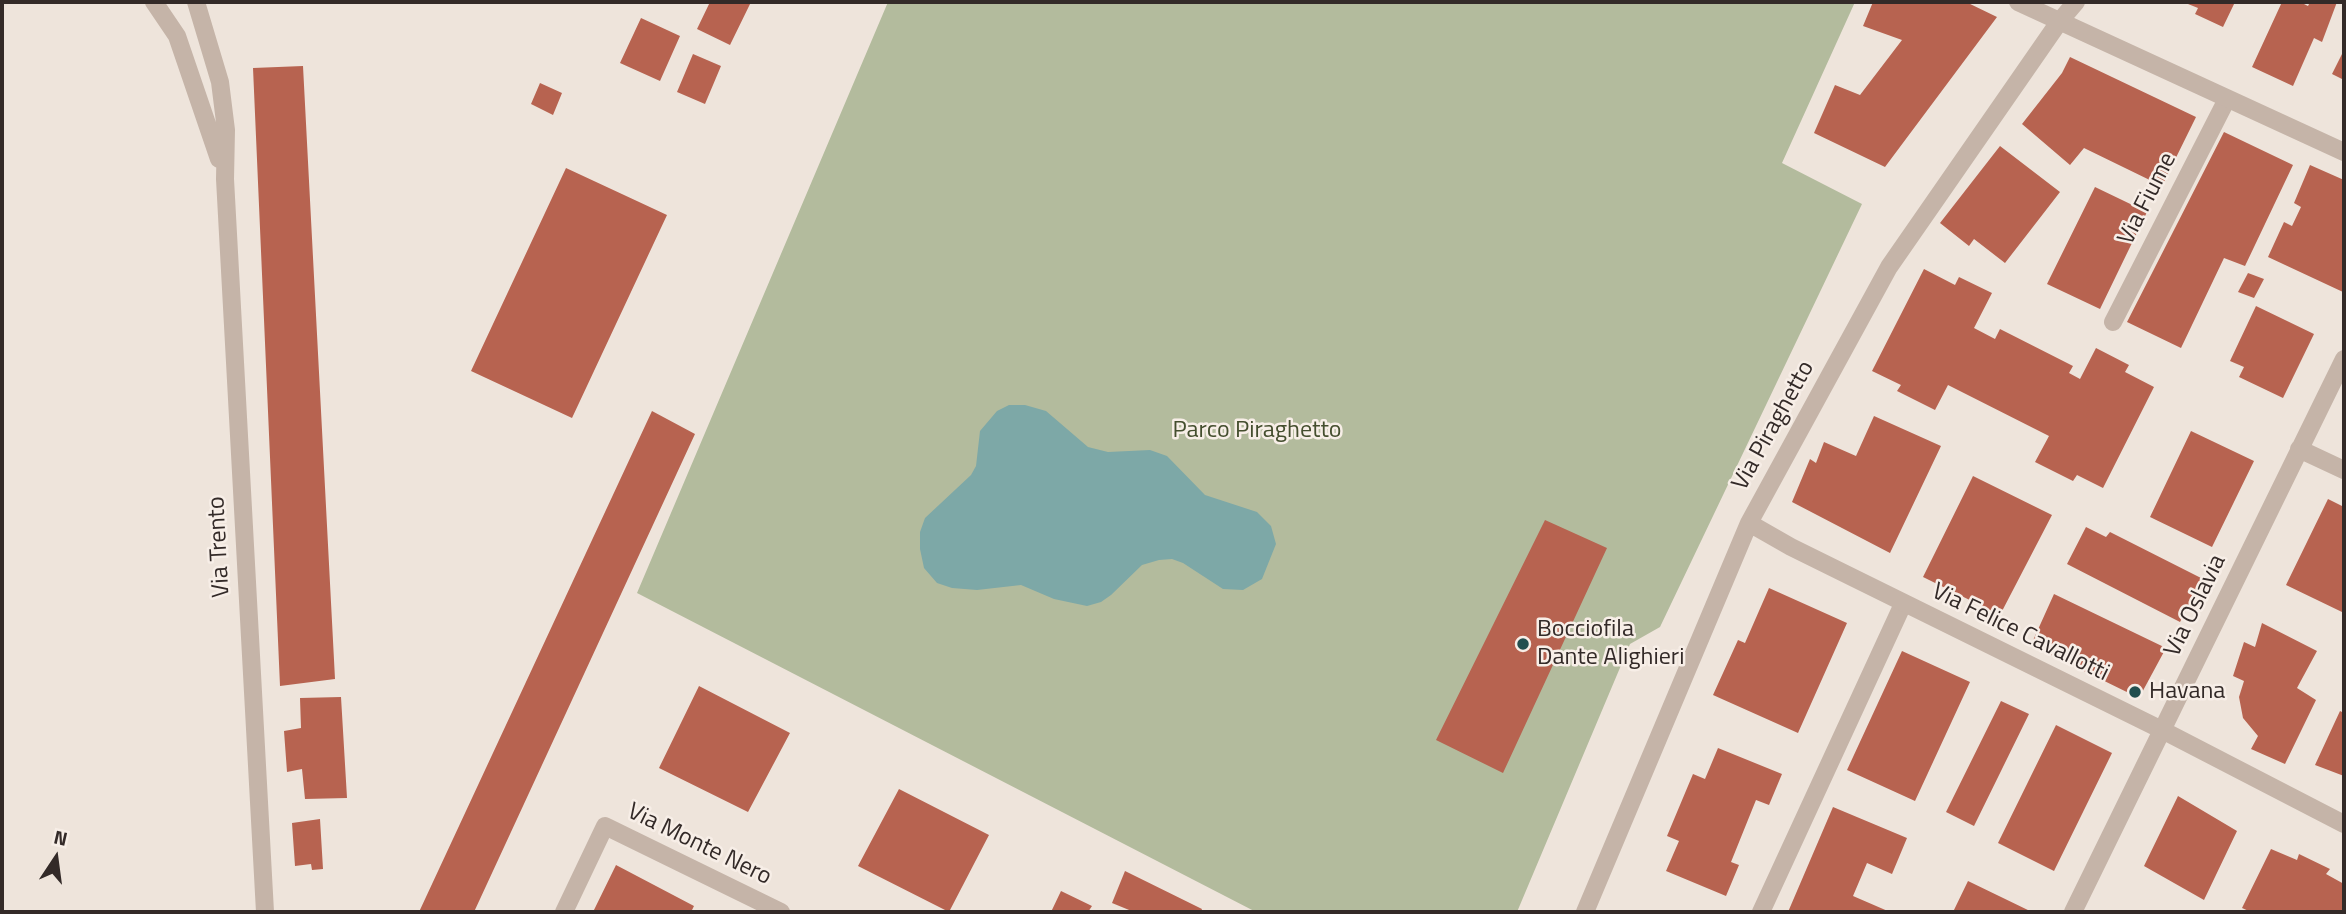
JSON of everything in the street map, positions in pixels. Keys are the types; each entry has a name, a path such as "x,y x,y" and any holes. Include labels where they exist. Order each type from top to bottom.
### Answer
{"street":[{"name":"Via Trento","path":"154,2 177,36 212,133 225,179"},
{"name":"Via Trento","path":"196,2 220,82 226,130 225,179 265,912"},
{"path":"2018,2 2344,152"},
{"name":"Via Piraghetto","path":"1584,912 1749,523 1889,267 2059,22 2076,2"},
{"name":"Via Fiume","path":"2113,322 2227,99"},
{"name":"Via Oslavia","path":"2073,912 2344,359"},
{"path":"2300,449 2344,470"},
{"name":"Via Felice Cavallotti","path":"1749,523 1903,604 2164,731 2344,824"},
{"path":"1762,912 1903,604"},
{"name":"Via Monte Nero","path":"564,912 605,826 780,912"}],"green space":[{"name":"Parco Piraghetto","path":"888,2 1855,2 1782,163 1862,204 1660,627 1630,644 1517,912 1256,912 637,593"}],"water":[{"path":"1009,405 1025,405 1046,411 1088,447 1108,452 1150,450 1167,456 1205,495 1257,512 1271,526 1276,544 1262,579 1243,590 1223,589 1183,563 1172,559 1159,560 1142,565 1111,595 1101,602 1087,606 1054,599 1021,585 977,590 952,588 937,583 924,568 920,549 920,532 925,518 971,475 976,466 980,431 997,411"}],"building":[{"path":"710,2 751,2 730,45 697,29"},
{"path":"1873,2 1966,2 1997,17 1885,167 1814,133 1835,85 1860,95 1902,40 1863,26"},
{"path":"2183,2 2235,2 2223,27 2195,14 2198,8"},
{"path":"2282,2 2300,2 2308,6 2310,2 2337,2 2322,42 2314,38 2293,86 2252,67"},
{"path":"641,18 680,36 660,81 620,63"},
{"path":"2344,50 2344,80 2332,74"},
{"path":"693,54 721,66 705,104 677,92"},
{"path":"2070,57 2196,117 2162,186 2084,148 2070,165 2022,124 2062,73"},
{"path":"303,66 335,679 280,686 253,68"},
{"path":"540,83 562,93 553,115 531,104"},
{"path":"2224,132 2293,165 2245,266 2224,258 2181,348 2127,322"},
{"path":"2000,146 2060,192 2005,263 1974,239 1969,246 1940,223"},
{"path":"2310,165 2344,180 2343,292 2268,257 2284,222 2292,226 2301,207 2294,203"},
{"path":"566,168 667,215 572,418 471,371"},
{"path":"2095,187 2147,212 2100,309 2047,284"},
{"path":"1924,269 1955,285 1959,277 1992,293 1974,328 1995,339 2000,329 2073,366 2069,373 2080,379 2096,348 2129,365 2125,372 2154,387 2103,488 2077,475 2073,481 2035,462 2049,436 1948,385 1935,410 1897,391 1901,385 1872,371"},
{"path":"2248,273 2264,279 2254,298 2238,292"},
{"path":"2256,306 2314,334 2283,398 2239,377 2244,367 2230,361"},
{"path":"652,411 695,434 474,912 419,912"},
{"path":"1874,416 1941,446 1890,553 1792,502 1810,459 1816,463 1824,442 1856,456"},
{"path":"2191,431 2254,461 2212,547 2150,517"},
{"path":"1973,476 2052,515 2000,615 1923,577"},
{"path":"2328,499 2344,507 2342,612 2286,585"},
{"name":"Bocciofila Dante Alighieri","path":"1545,520 1607,548 1503,773 1436,740"},
{"path":"2086,527 2106,537 2110,532 2203,579 2180,622 2067,564"},
{"path":"1769,588 1847,623 1798,733 1713,695 1738,640 1745,643"},
{"path":"2054,594 2166,648 2139,698 2031,645"},
{"path":"2262,623 2317,651 2297,688 2316,700 2285,764 2251,749 2258,736 2243,718 2239,697 2244,681 2233,676 2244,642 2255,647"},
{"path":"1902,651 1970,682 1915,801 1847,770"},
{"path":"699,686 790,733 748,812 659,768"},
{"path":"341,697 347,798 305,799 302,769 287,772 284,731 301,728 300,698"},
{"path":"2001,701 2029,714 1974,826 1946,812"},
{"path":"2340,711 2344,713 2344,776 2315,765"},
{"path":"2056,725 2112,753 2054,871 1998,843"},
{"path":"1718,748 1782,774 1769,805 1756,800 1731,862 1739,865 1726,896 1666,871 1679,841 1667,836 1693,774 1705,779"},
{"path":"899,789 989,835 949,912 858,866"},
{"path":"2178,796 2237,831 2204,900 2144,866"},
{"path":"1833,807 1907,838 1892,874 1867,863 1853,896 1890,912 1788,912"},
{"path":"320,819 323,869 312,870 311,864 295,866 292,823"},
{"path":"2271,849 2297,860 2299,854 2330,869 2326,874 2344,884 2344,905 2341,912 2251,912 2242,908"},
{"path":"616,865 694,906 691,912 593,912"},
{"path":"1125,871 1202,909 1201,912 1134,912 1112,903"},
{"path":"1968,881 2032,912 1953,912"},
{"path":"1061,891 1092,906 1088,912 1051,912"}],"place":[{"name":"Bocciofila Dante Alighieri","path":"1523,644"},
{"name":"Havana","path":"2135,692"}]}
